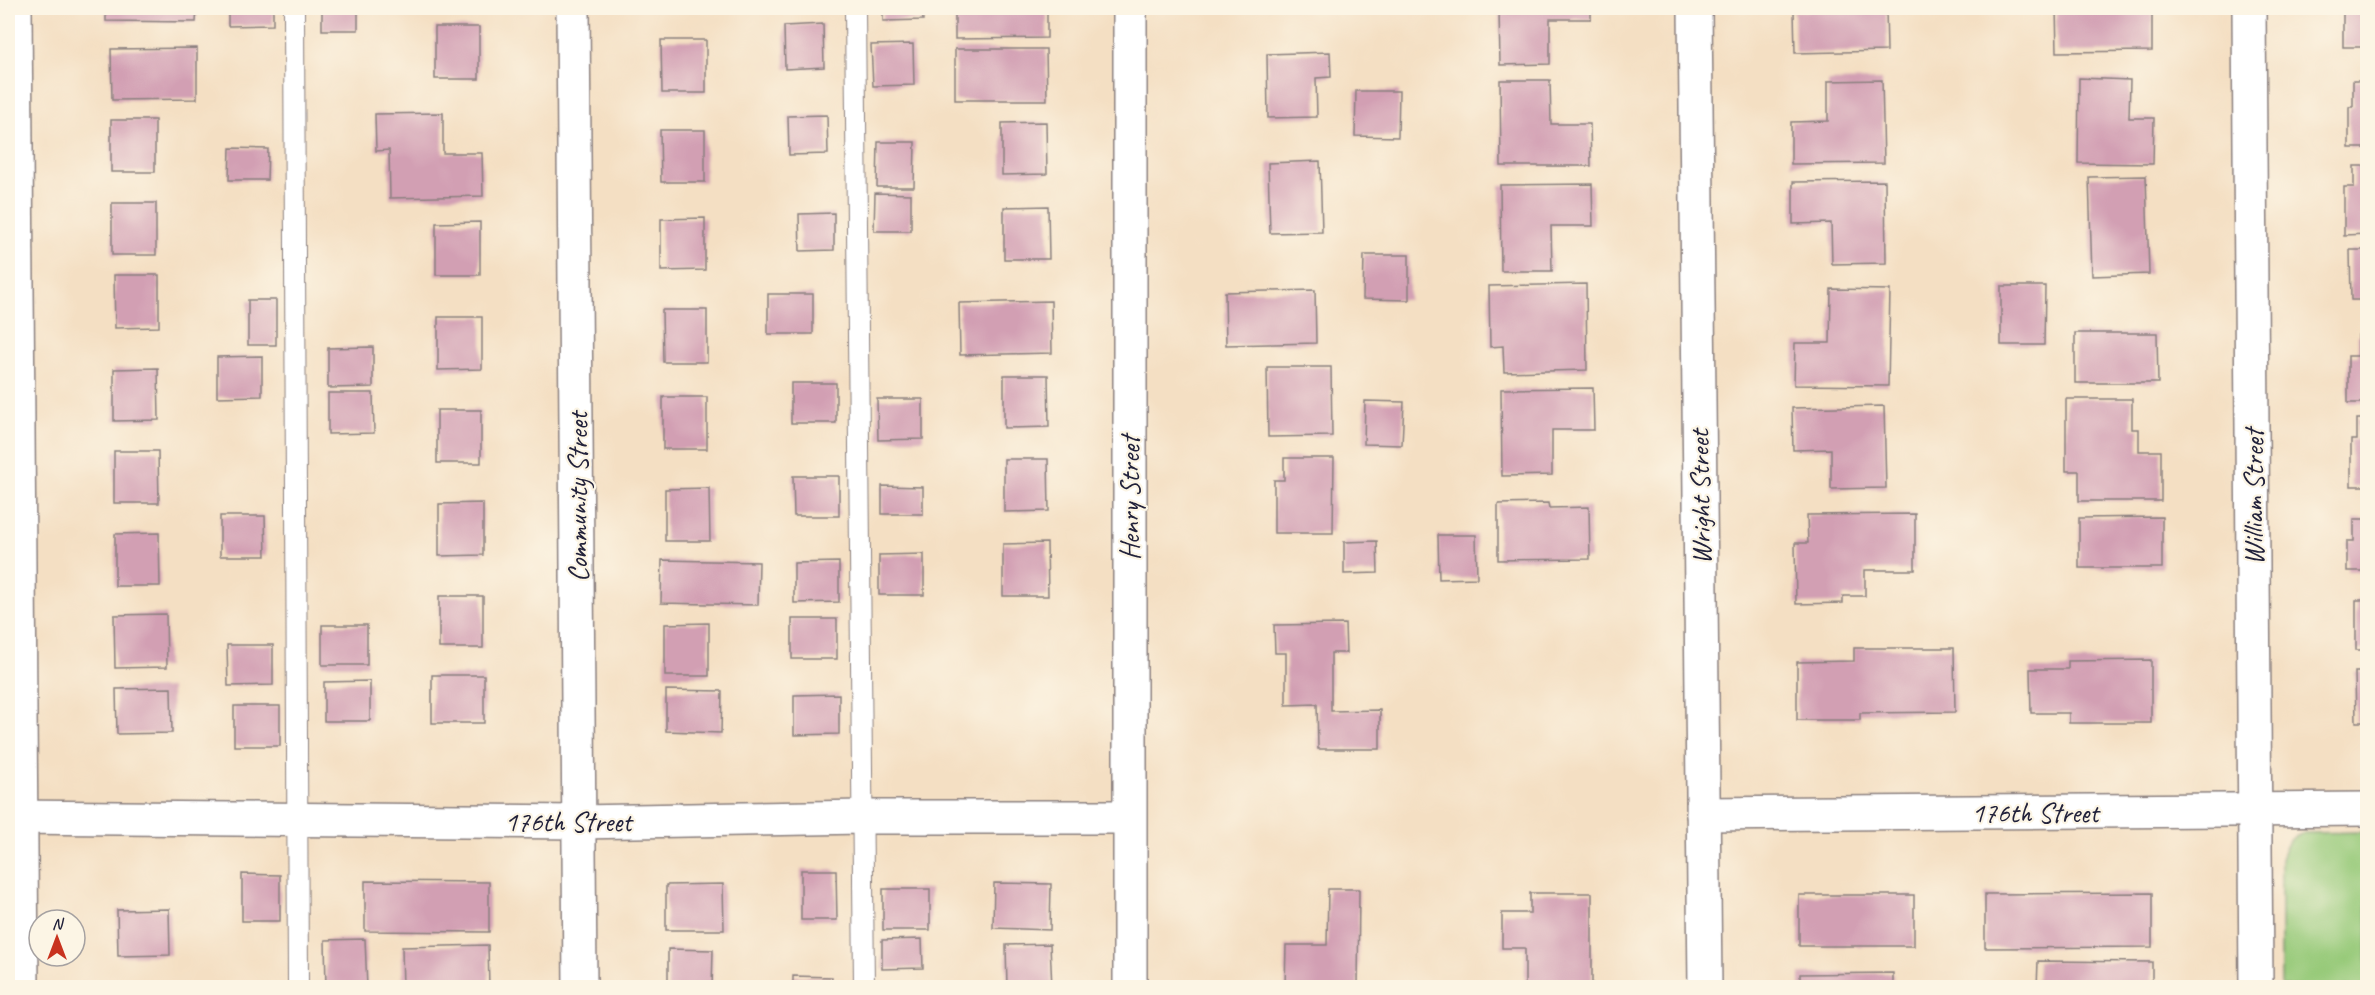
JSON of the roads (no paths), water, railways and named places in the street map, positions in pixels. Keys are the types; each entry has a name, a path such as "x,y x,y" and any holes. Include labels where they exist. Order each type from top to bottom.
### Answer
{"street":[{"path":"15,8 14,817 22,987"},
{"name":"Community Street","path":"573,8 580,987"},
{"name":"Henry Street","path":"1130,8 1130,987"},
{"name":"Wright Street","path":"1695,8 1705,987"},
{"name":"William Street","path":"2249,8 2256,987"},
{"name":"176th Street","path":"1703,814 2367,809"},
{"name":"176th Street","path":"14,817 579,822 863,817 1129,817"}],"lane":[{"path":"294,8 298,987"},
{"path":"855,8 864,987"}]}
